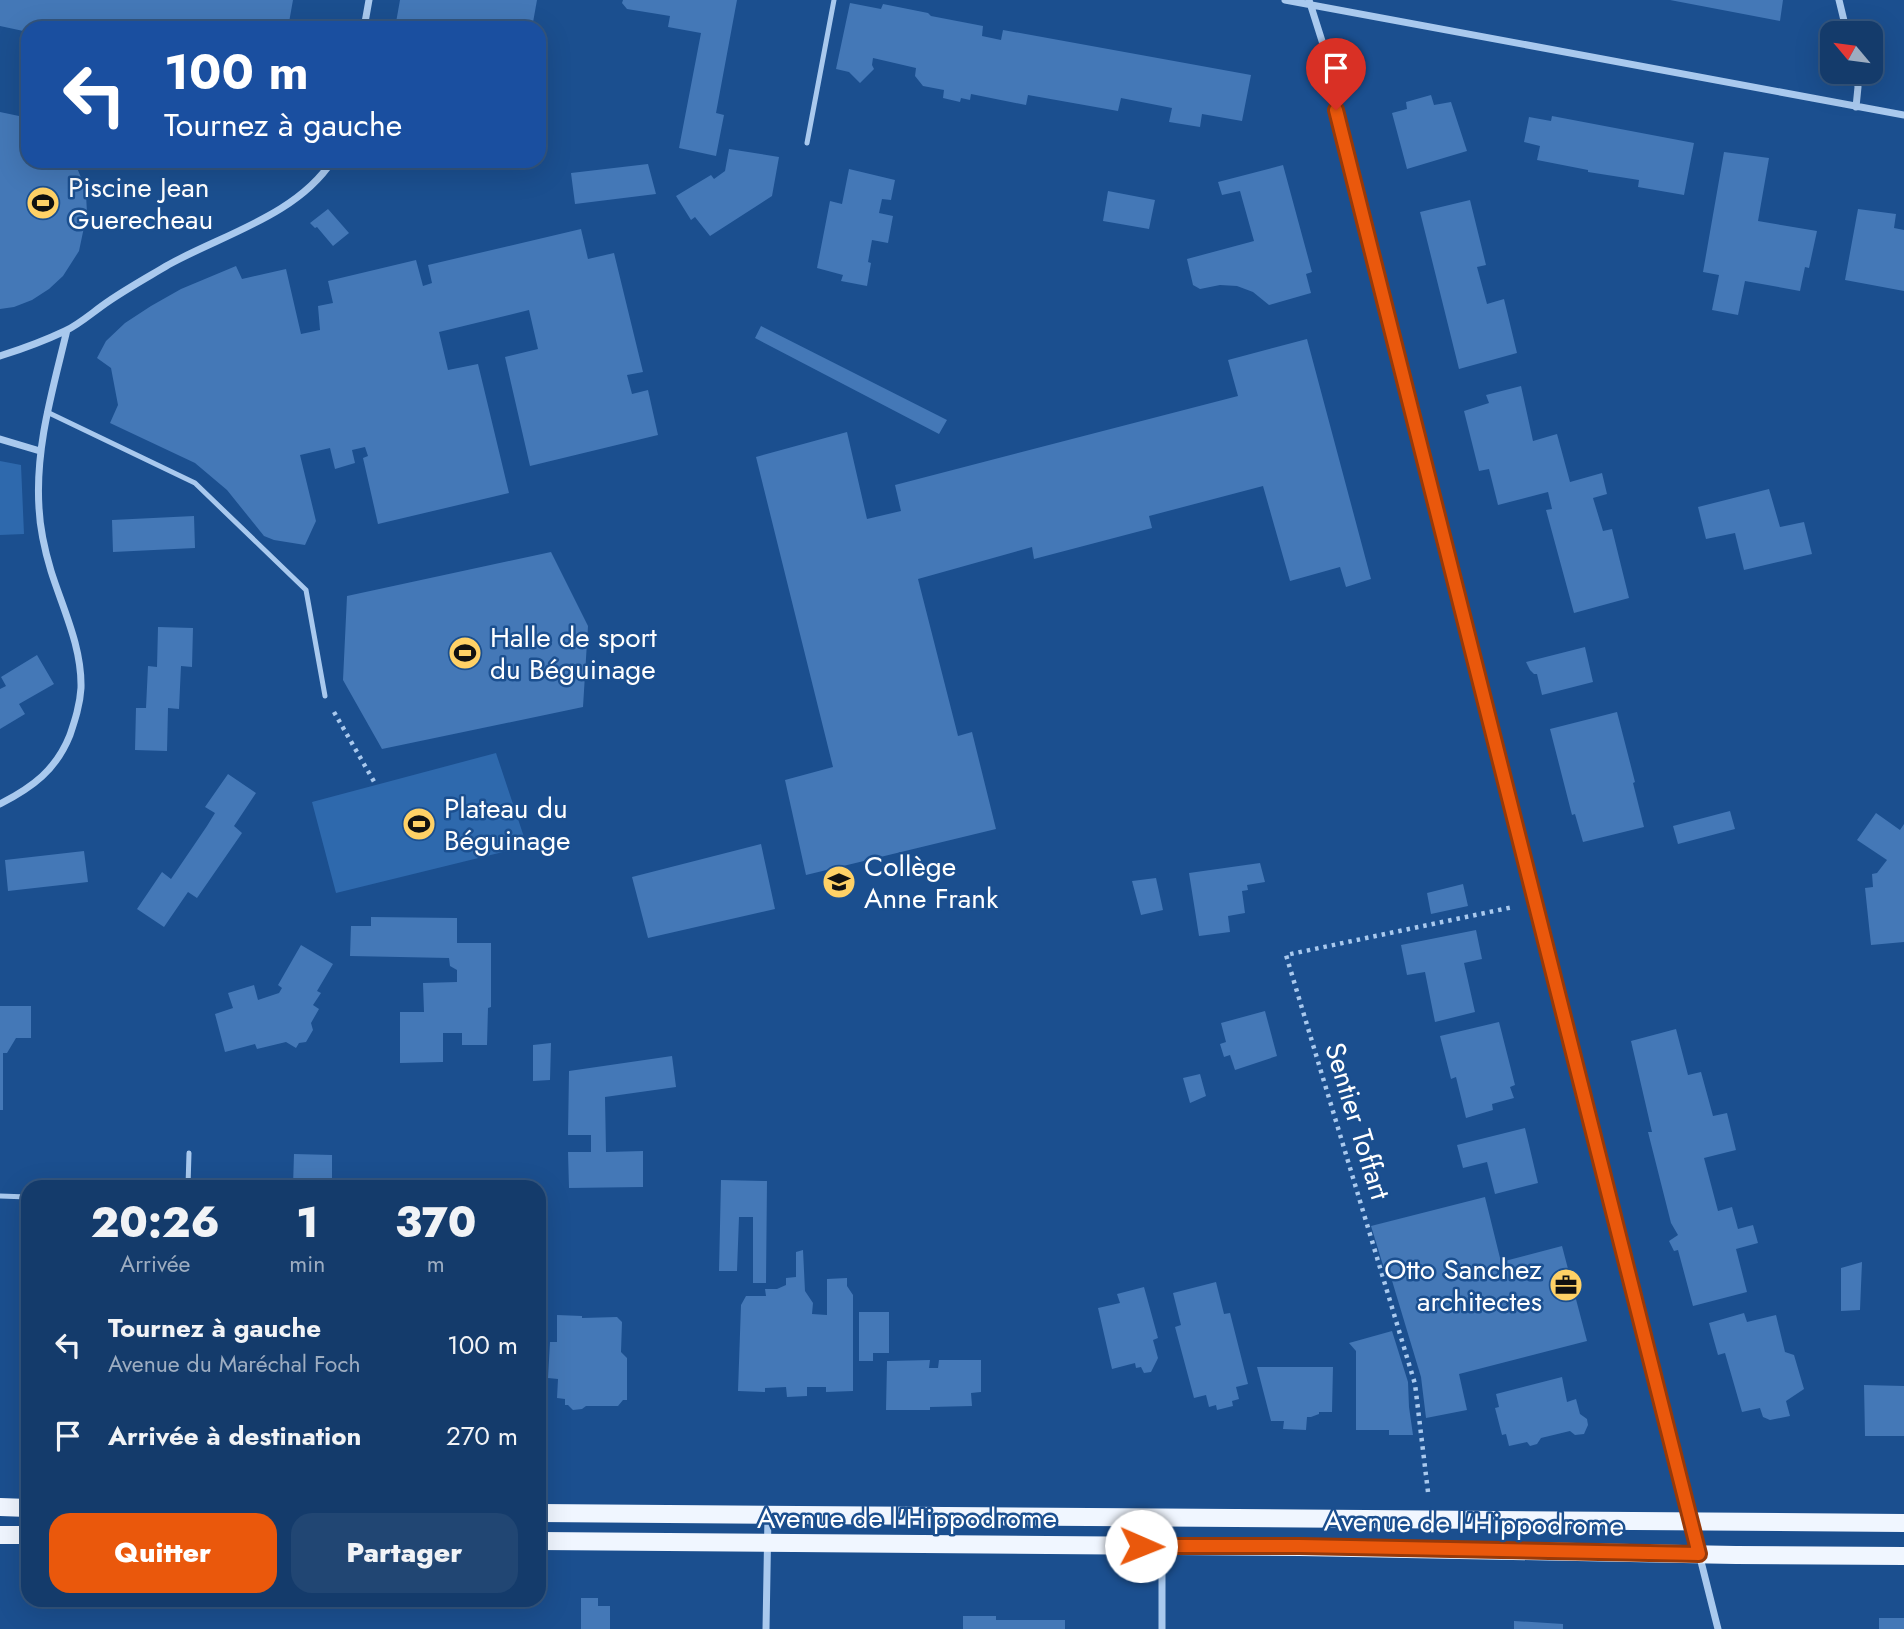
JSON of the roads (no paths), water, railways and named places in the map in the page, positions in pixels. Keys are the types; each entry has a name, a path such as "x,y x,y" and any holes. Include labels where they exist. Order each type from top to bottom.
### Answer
{"main road":[{"path":"0,1507 21,1508"},
{"name":"Avenue de l'Hippodrome","path":"546,1513 1904,1523"},
{"path":"0,1535 21,1535"},
{"name":"Avenue de l'Hippodrome","path":"546,1541 1300,1546 1904,1556"}],"street":[{"path":"365,21 369,0"},
{"path":"1285,0 1309,2 1904,115"},
{"path":"1839,0 1844,21"},
{"path":"1309,2 1329,63 1336,110 1718,1629"},
{"path":"1856,107 1858,84"},
{"path":"0,356 67,330 133,285 198,248 257,223 304,192 327,168"},
{"path":"0,804 41,779 55,762 67,742 77,716 81,689 80,664 74,637 50,567 39,509 40,451 67,330"},
{"path":"0,439 40,451"},
{"path":"766,1629 768,1515"},
{"path":"1162,1546 1163,1629"}],"lane":[{"path":"807,143 834,0"},
{"path":"47,412 195,484 306,590 325,696"},
{"path":"188,1153 188,1180"},
{"path":"0,1196 21,1196"}],"place":[{"name":"Piscine Jean Guerecheau","path":"43,203"},
{"name":"Halle de sport du Béguinage","path":"465,653"},
{"name":"Plateau du Béguinage","path":"419,824"},
{"name":"Collège Anne Frank","path":"839,882"},
{"name":"Otto Sanchez architectes","path":"1566,1285"}]}
